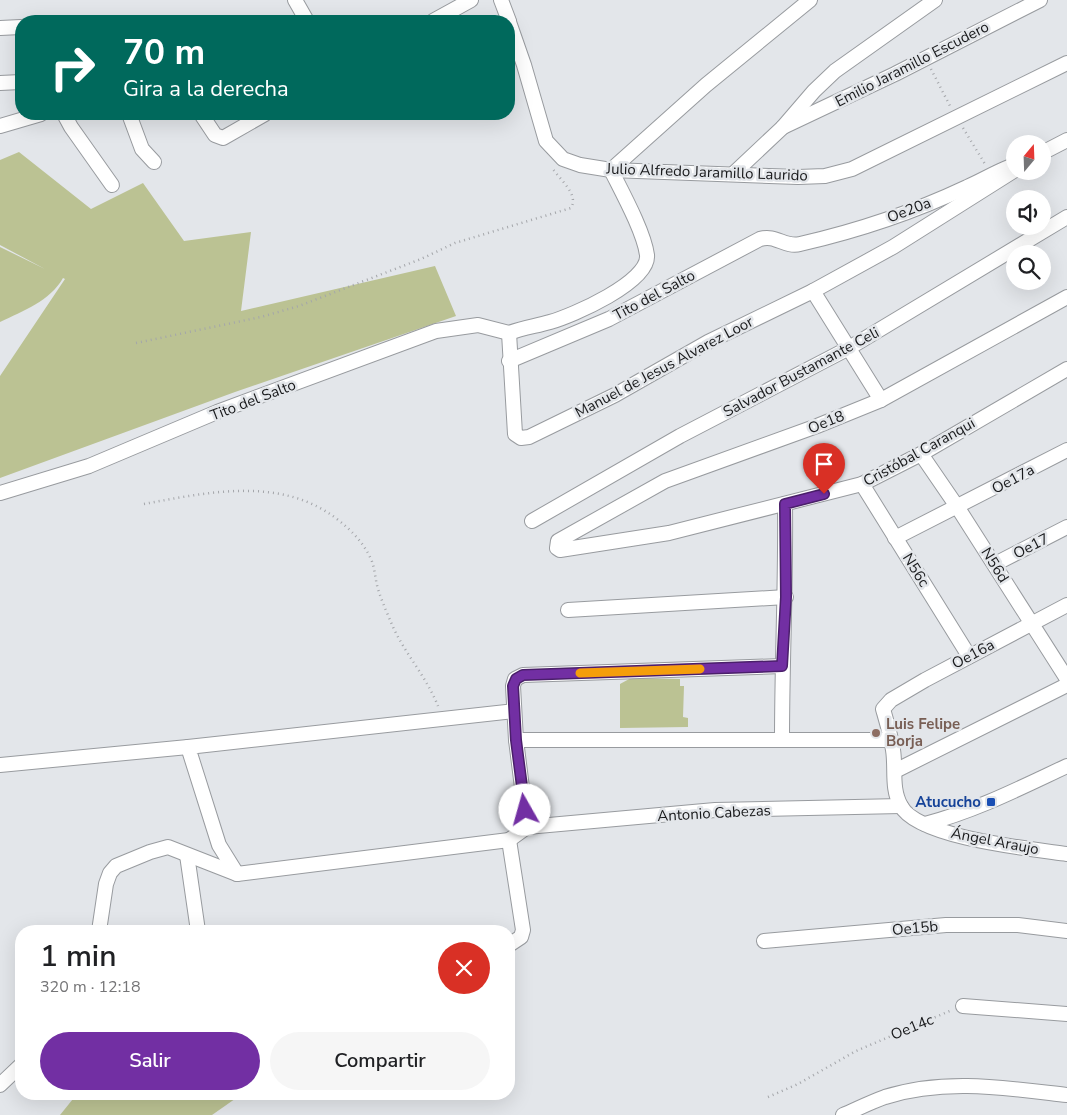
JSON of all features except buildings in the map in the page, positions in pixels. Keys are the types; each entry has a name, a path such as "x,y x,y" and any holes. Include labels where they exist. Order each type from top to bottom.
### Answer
{"street":[{"path":"296,0 304,15"},
{"path":"443,15 471,0"},
{"path":"501,0 507,15"},
{"path":"509,362 509,333 551,322 623,288 640,272 646,263 647,255 632,212 611,170 706,85 810,0"},
{"path":"733,174 783,127 814,91 835,71 935,0"},
{"name":"Emilio Jaramillo Escudero","path":"783,127 926,59 1040,0"},
{"path":"0,28 15,27"},
{"path":"515,39 546,141 552,150"},
{"name":"Julio Alfredo Jaramillo Laurido","path":"552,150 563,159 580,165 611,170 798,177 826,176 852,169 957,119 1067,63"},
{"path":"0,83 15,82"},
{"path":"0,126 20,120"},
{"path":"67,120 112,185"},
{"path":"131,120 142,149 154,162"},
{"path":"205,120 215,135 223,138 254,120"},
{"path":"1051,148 1067,140"},
{"name":"Oe20a","path":"798,245 896,216 967,187 1006,168"},
{"name":"Manuel de Jesus Alvarez Loor","path":"509,362 515,434 521,438 529,437 614,395 737,327 812,291 893,247 1006,176"},
{"name":"Salvador Bustamante Celi","path":"532,521 680,436 849,348 1067,217"},
{"name":"Tito del Salto","path":"509,362 609,319 760,239 774,237 786,244 798,245"},
{"path":"812,291 881,400"},
{"name":"Oe18","path":"557,548 558,541 664,481 817,426 881,400 1067,297"},
{"name":"Tito del Salto","path":"0,493 89,466 217,412 436,332 478,326 509,333"},
{"name":"Cristóbal Caranqui","path":"557,548 560,550 669,533 862,484 921,454 1067,369"},
{"name":"Oe17a","path":"895,538 958,508 1067,450"},
{"name":"N56d","path":"921,454 995,564 1067,678"},
{"name":"N56c","path":"862,484 969,656"},
{"path":"782,739 782,666 786,597 785,504"},
{"name":"Oe17","path":"995,564 1067,527"},
{"path":"568,610 786,597"},
{"name":"Oe16a","path":"891,740 884,709 891,700 969,656 1067,605"},
{"path":"100,925 106,884 110,872 116,866 168,847 237,874 509,840 527,827 516,740 513,686 516,679 523,675 782,666"},
{"path":"895,771 1067,685"},
{"path":"0,765 188,747 514,711"},
{"path":"516,740 891,740 895,771 895,790 901,806 908,815 925,824 958,815 991,802 1067,766"},
{"path":"188,747 218,845 237,874"},
{"name":"Antonio Cabezas","path":"527,827 716,810 901,806"},
{"name":"Ángel Araujo","path":"925,824 953,834 1067,854"},
{"path":"509,840 522,930 521,937 515,941"},
{"path":"188,855 197,925"},
{"name":"Oe15b","path":"764,941 946,925 1018,925 1067,931"},
{"path":"962,1006 1067,1014"},
{"path":"0,1085 15,1071"},
{"path":"843,1115 885,1097 927,1088 970,1085 1067,1095"}],"path":[{"path":"926,59 957,119 991,174"},
{"path":"136,343 261,317 299,306 421,260 455,243 571,208 574,203 574,196 553,169 550,160 552,150"},
{"path":"144,504 211,492 249,490 288,494 325,510 356,534 372,560 378,590 393,628 430,686 444,719"},
{"name":"Oe14c","path":"768,1097 798,1084 856,1051 962,1006"}],"green space":[{"path":"19,152 91,209 143,183 184,241 251,232 241,311 435,266 456,316 235,392 0,478 0,376 65,279 63,278 58,286 43,299 0,322 0,247 45,269 0,245 0,160"},
{"path":"631,678 680,679 680,686 684,686 683,717 688,718 688,727 620,728 620,684"},
{"path":"72,1100 233,1100 212,1115 60,1115"}],"slow traffic":[{"path":"580,673 700,669"}],"place":[{"name":"Luis Felipe Borja","path":"876,733"},
{"name":"Atucucho","path":"991,802"}],"route":[{"path":"525,810 516,740 513,686 516,679 523,675 782,666 786,597 785,504 824,494"}]}
